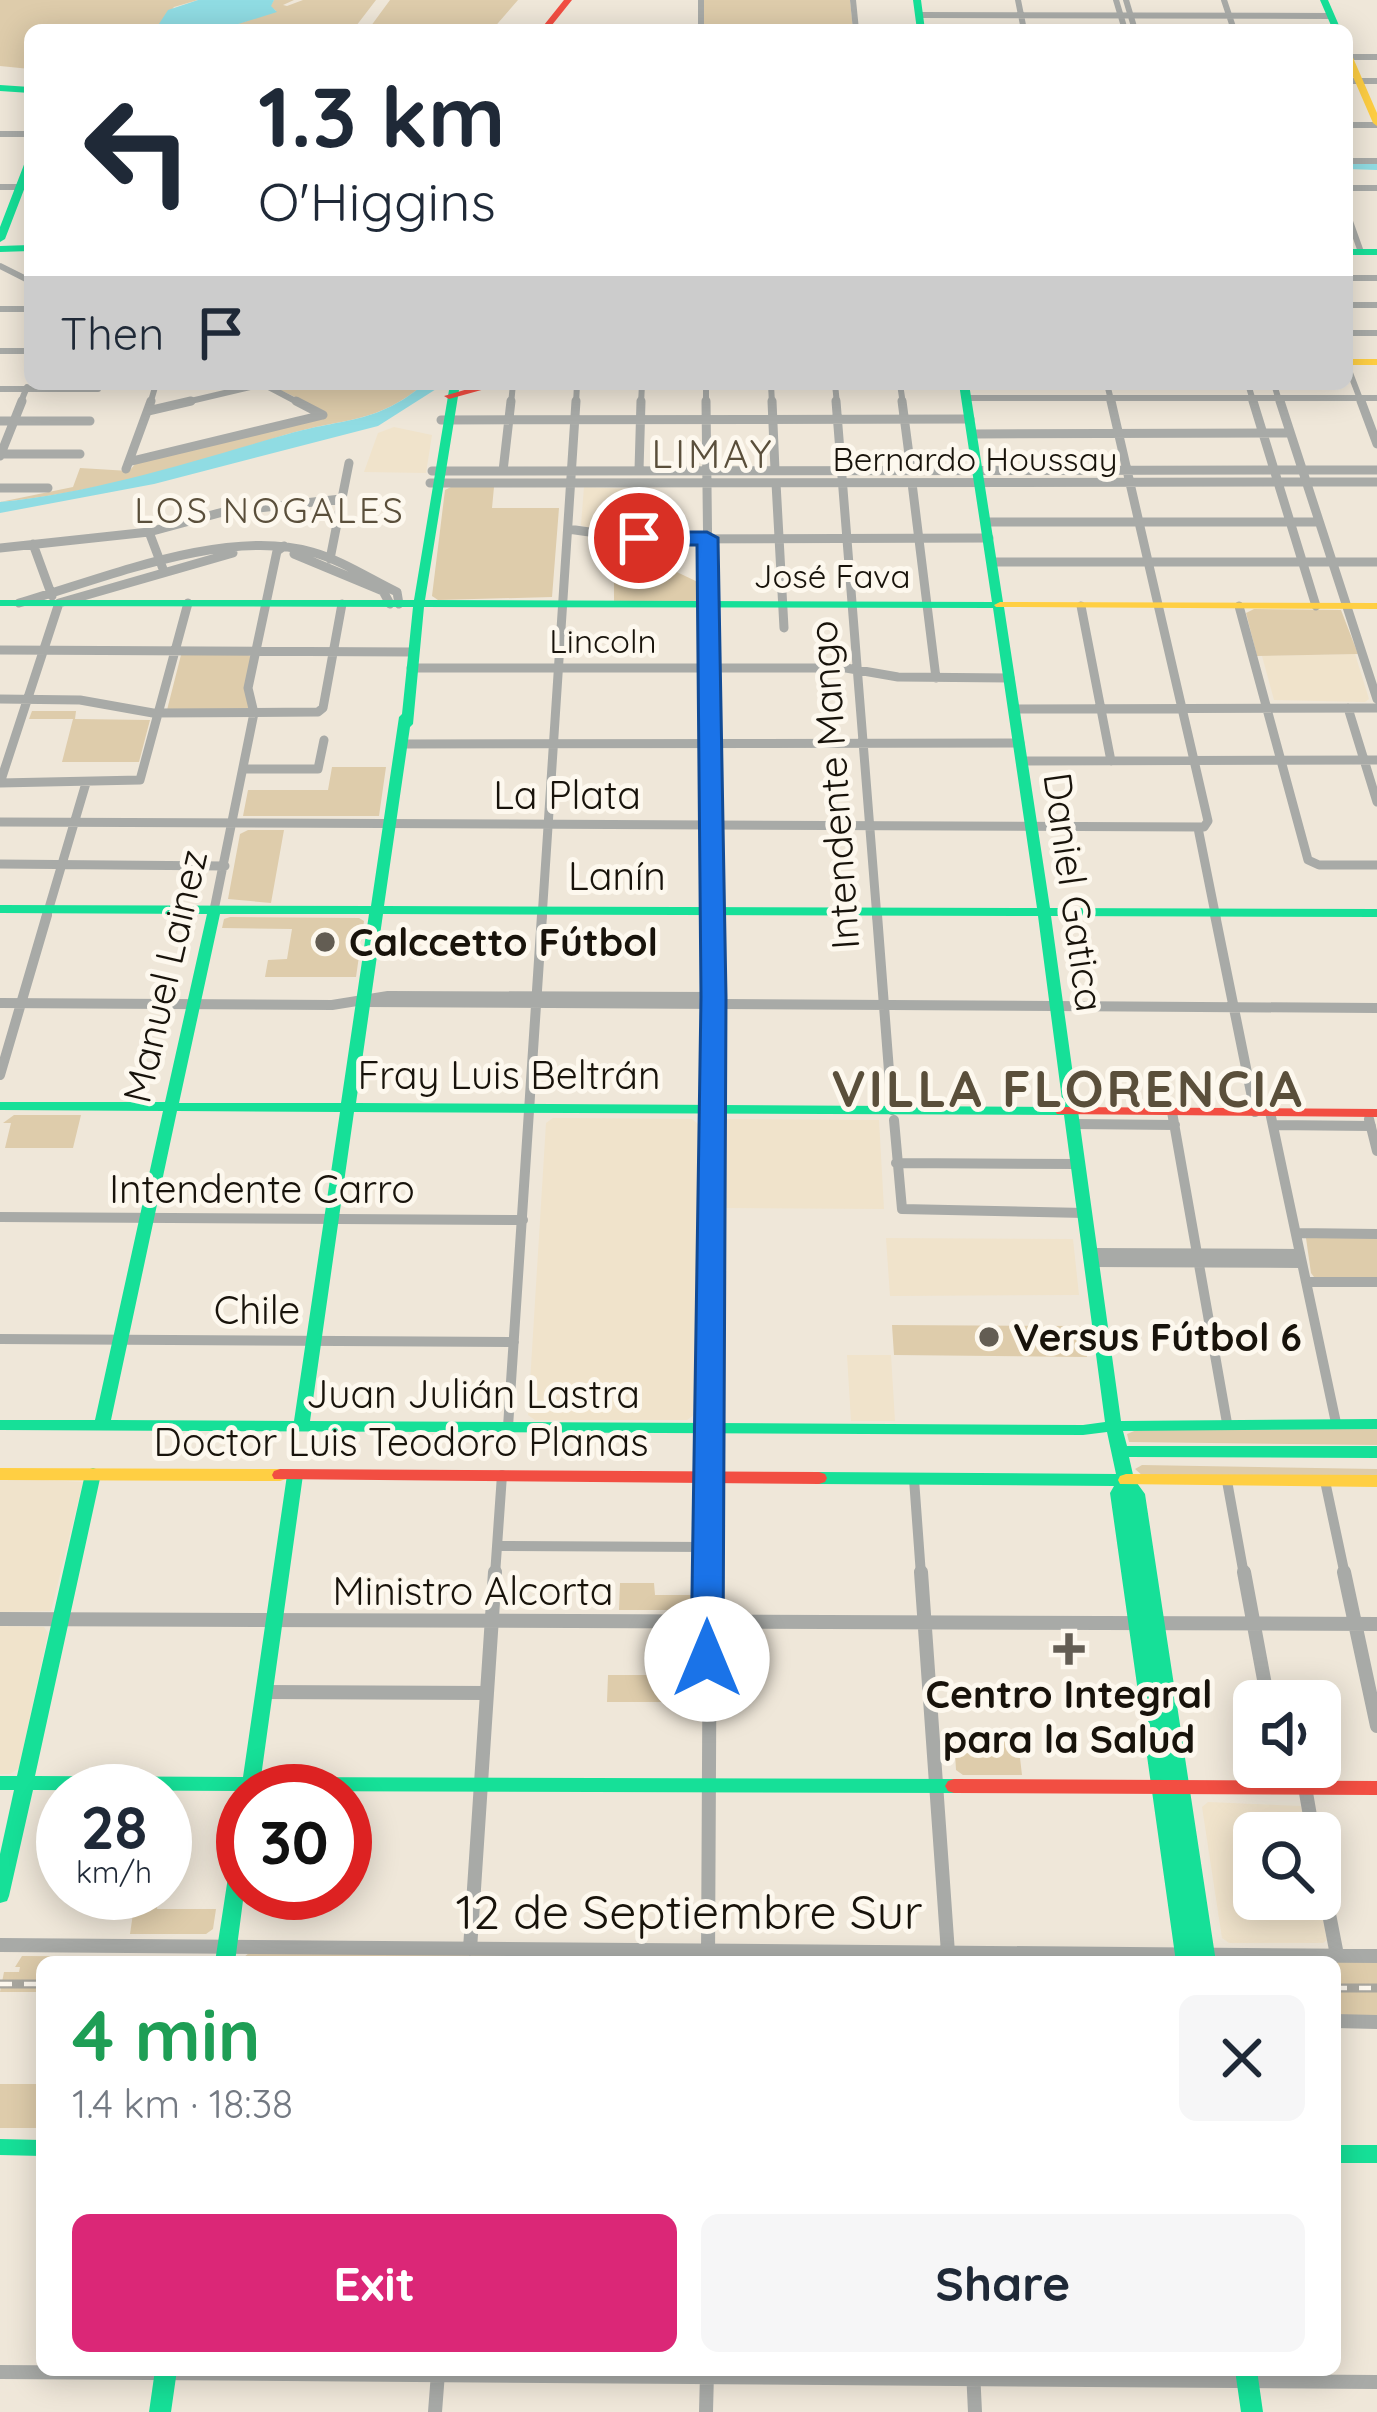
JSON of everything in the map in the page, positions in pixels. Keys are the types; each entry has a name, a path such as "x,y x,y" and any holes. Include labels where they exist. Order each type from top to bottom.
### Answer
{"main road":[{"path":"549,24 568,0"},
{"path":"1361,81 1377,124"},
{"path":"0,239 24,189"},
{"path":"302,1426 405,717 419,604 416,595 454,390"},
{"name":"Daniel Gatica","path":"966,391 1032,826 1114,1426 1126,1480 1137,1494 1206,1956"},
{"name":"José Fava","path":"0,602 63,595 267,604 342,604 390,596 419,604 1377,606"},
{"path":"396,779 405,744 405,717"},
{"name":"Lanín","path":"0,909 1377,913"},
{"name":"Manuel Lainez","path":"102,1425 214,910"},
{"name":"Fray Luis Beltrán","path":"0,1106 1372,1117"},
{"name":"Juan Julián Lastra","path":"0,1425 1083,1430 1227,1423 1377,1424"},
{"path":"1120,1456 1377,1452"},
{"path":"1120,1456 1377,1462"},
{"name":"Doctor Luis Teodoro Planas","path":"0,1474 1377,1481"},
{"path":"0,1896 93,1474"},
{"path":"253,1764 295,1474"},
{"name":"Daniel Gatica","path":"1126,1480 1118,1493 1185,1956"},
{"path":"0,1783 216,1786"},
{"path":"372,1786 1233,1787"},
{"path":"1341,1788 1377,1788"},
{"path":"226,1954 231,1920"},
{"path":"0,2147 36,2147"},
{"path":"1341,2154 1377,2154"},
{"path":"160,2412 165,2376"},
{"path":"1247,2376 1252,2412"}],"street":[{"path":"1018,0 1023,24"},
{"path":"1116,0 1123,24"},
{"path":"1126,0 1134,24"},
{"path":"1224,0 1232,24"},
{"path":"919,15 1331,15"},
{"path":"1353,381 1377,444"},
{"path":"26,390 0,455 80,454"},
{"path":"154,390 129,465 322,415 274,390"},
{"path":"148,411 237,390"},
{"path":"503,471 512,390"},
{"path":"508,1427 577,390"},
{"path":"639,470 642,390"},
{"path":"706,390 713,1001 708,1956"},
{"path":"771,390 775,470"},
{"name":"Intendente Mango","path":"836,390 902,1209 1085,1214"},
{"path":"901,390 911,470"},
{"path":"1108,390 1194,760 1214,912 1234,1008 1296,1233 1336,1424"},
{"path":"1250,390 1316,606"},
{"path":"1276,390 1377,699"},
{"path":"966,391 1110,398 1377,398"},
{"path":"445,420 904,419 1119,433 1290,433"},
{"path":"0,421 90,422"},
{"path":"330,559 350,464"},
{"name":"Bernardo Houssay","path":"435,477 503,471 911,470 1130,483 1377,482"},
{"name":"Bernardo Houssay","path":"435,477 571,483 912,483 1127,470 1377,470"},
{"path":"639,538 640,483"},
{"path":"776,483 784,628"},
{"path":"912,483 936,678"},
{"path":"0,488 48,488"},
{"path":"0,548 148,532 223,512 341,499"},
{"path":"568,529 639,538 919,538 1140,522 1319,521"},
{"path":"148,532 162,567"},
{"path":"33,544 63,595 0,783 138,782 188,603"},
{"path":"281,548 390,596"},
{"path":"63,595 162,567 281,548 330,559 390,596"},
{"name":"Manuel Lainez","path":"214,910 254,712 248,688 281,548"},
{"path":"993,562 1377,562"},
{"path":"0,699 80,700 159,713 320,711 342,604"},
{"path":"1081,606 1111,760"},
{"path":"1239,606 1312,863 1377,865"},
{"name":"Lincoln","path":"0,650 334,652 560,668 859,669 890,676 1010,677"},
{"path":"1348,708 1377,802"},
{"path":"1015,709 1377,708"},
{"path":"0,738 14,739"},
{"path":"243,769 320,768 324,740"},
{"path":"405,744 864,743 1111,760 1377,760"},
{"path":"0,1075 86,783"},
{"name":"La Plata","path":"0,822 1202,827"},
{"path":"0,864 225,866"},
{"path":"0,1003 713,1001 1377,1008"},
{"path":"1372,1117 1377,1150"},
{"path":"1174,1118 1227,1423"},
{"path":"896,1163 1078,1164"},
{"name":"Intendente Carro","path":"0,1217 523,1220"},
{"path":"1296,1233 1377,1234"},
{"path":"1091,1257 1301,1258"},
{"path":"1306,1282 1377,1282"},
{"name":"Chile","path":"0,1339 514,1342"},
{"path":"470,1949 502,1475"},
{"path":"914,1479 948,1953"},
{"path":"1227,1480 1264,1680"},
{"path":"1325,1481 1377,1726"},
{"path":"497,1546 707,1547"},
{"name":"Ministro Alcorta","path":"0,1619 1377,1624"},
{"path":"264,1692 487,1693"},
{"path":"1330,1920 1336,1955"},
{"name":"12 de Septiembre Sur","path":"0,1945 226,1954 470,1949 708,1956 1090,1956"},
{"name":"12 de Septiembre Sur","path":"1293,1956 1377,1956"},
{"path":"1341,2021 1377,2022"},
{"path":"0,2372 36,2372"},
{"path":"435,2412 438,2376"},
{"path":"706,2376 706,2412"},
{"path":"973,2376 975,2412"},
{"path":"1266,2376 1377,2382"}],"shaded area":[{"path":"0,0 198,0 174,7 160,24 24,24 24,68 0,66"},
{"path":"274,0 294,0 283,5 287,6 303,0 376,0 358,24 237,24 276,11 270,6"},
{"path":"390,0 518,0 497,24 372,24"},
{"path":"704,0 850,0 852,24 704,24"},
{"path":"280,390 416,390 359,418 181,466 109,484 0,502 73,487 80,468 129,471 136,463 326,412"},
{"path":"394,427 432,435 426,473 364,472 378,433"},
{"path":"494,487 492,508 559,508 552,597 438,600 432,596 445,490"},
{"path":"584,487 632,489 626,503 630,532 601,534 581,525"},
{"path":"662,565 702,584 701,601 614,603 614,579 644,578"},
{"path":"1254,609 1341,610 1358,654 1257,656 1246,613"},
{"path":"1355,654 1369,699 1365,702 1274,700 1262,656"},
{"path":"181,655 251,656 250,710 167,710"},
{"path":"32,711 76,711 75,719 150,720 139,762 62,762 73,719 29,719"},
{"path":"332,767 386,767 379,816 243,816 248,790 328,790"},
{"path":"284,830 271,903 228,899 240,834"},
{"name":"Calccetto Fútbol","path":"359,918 364,921 356,977 265,977 268,960 287,959 292,929 222,928 224,919"},
{"path":"14,1115 81,1115 73,1148 5,1148 11,1123 3,1123"},
{"path":"553,1118 692,1119 698,1124 694,1415 687,1420 535,1420 528,1415 546,1123"},
{"path":"725,1119 879,1120 884,1209 726,1208"},
{"path":"1377,1237 1377,1279 1314,1277 1311,1273 1306,1238"},
{"path":"886,1238 1073,1239 1079,1295 890,1296"},
{"name":"Versus Fútbol 6","path":"892,1325 1083,1326 1087,1357 894,1355"},
{"path":"847,1355 891,1355 895,1421 851,1421"},
{"path":"1139,1429 1377,1429 1377,1445 1129,1442 1127,1434"},
{"path":"1142,1465 1377,1469 1377,1478 1143,1476 1135,1469"},
{"path":"0,1478 83,1482 51,1611 0,1612"},
{"path":"620,1583 654,1583 655,1595 692,1595 692,1605 685,1610 619,1610"},
{"path":"0,1626 44,1627 48,1633 19,1768 10,1774 0,1774"},
{"path":"608,1675 691,1675 691,1702 607,1702"},
{"path":"999,1732 1017,1732 1022,1775 963,1775 956,1770 955,1753 1000,1753"},
{"path":"1208,1802 1301,1806 1302,1812 1233,1812 1233,1920 1323,1920 1327,1940 1229,1943 1222,1938 1202,1807"},
{"path":"192,1909 216,1909 213,1929 206,1934 130,1934 132,1920 192,1920"},
{"path":"249,1953 579,1956 245,1956"},
{"path":"22,1956 36,1956 36,1992 0,1992 4,1972 19,1972 20,1967 15,1967"},
{"path":"1341,1962 1377,1962 1377,2017 1341,2017"},
{"path":"0,2084 36,2084 36,2128 0,2128"}],"water":[{"path":"198,0 274,0 271,6 277,12 238,24 159,24 168,10"},
{"path":"416,390 435,390 378,426 154,484 0,513 0,502 181,465 359,418"}],"waterway":[{"path":"1353,166 1377,167"}],"railway":[{"path":"0,1984 36,1984"},
{"path":"1341,1988 1377,1988"}],"traffic: fast":[{"path":"917,0 920,24"},
{"path":"1324,0 1334,24"},
{"path":"0,88 24,90"},
{"path":"0,239 24,177"},
{"path":"0,249 24,248"},
{"path":"1353,252 1377,252"},
{"path":"407,724 419,604 454,390"},
{"path":"965,390 1032,826 1114,1426 1377,1424"},
{"path":"0,603 1000,605"},
{"path":"301,1426 405,717"},
{"path":"0,909 1377,913"},
{"path":"102,1425 214,910"},
{"path":"0,1106 1062,1111"},
{"path":"0,1425 1083,1430 1114,1426 1126,1480 819,1478"},
{"path":"1119,1451 1377,1452"},
{"path":"0,1896 93,1474"},
{"path":"254,1764 295,1475"},
{"path":"1126,1480 1137,1494 1205,1956"},
{"path":"1126,1480 1118,1493 1185,1956"},
{"path":"0,1783 954,1786"},
{"path":"226,1956 231,1920"},
{"path":"0,2147 36,2148"},
{"path":"1341,2154 1377,2154"},
{"path":"160,2412 165,2376"},
{"path":"1247,2376 1252,2412"}],"traffic: slow":[{"path":"1353,67 1377,123"},
{"path":"1353,362 1377,362"},
{"path":"1000,605 1377,606"},
{"path":"0,1474 280,1475"},
{"path":"1126,1480 1377,1481"}],"traffic: jam":[{"path":"549,24 568,0"},
{"path":"449,396 474,390"},
{"path":"1062,1111 1377,1113"},
{"path":"280,1475 819,1478"},
{"path":"954,1786 1377,1788"}],"place":[{"name":"Calccetto Fútbol","path":"325,942"},
{"name":"Versus Fútbol 6","path":"989,1337"},
{"name":"Centro Integral para la Salud","path":"1069,1649"}],"district":[{"name":"LIMAY","path":"713,454"},
{"name":"LOS NOGALES","path":"270,510"},
{"name":"VILLA FLORENCIA","path":"1068,1089"}],"route":[{"path":"639,538 707,538 713,997 707,1659"}]}
